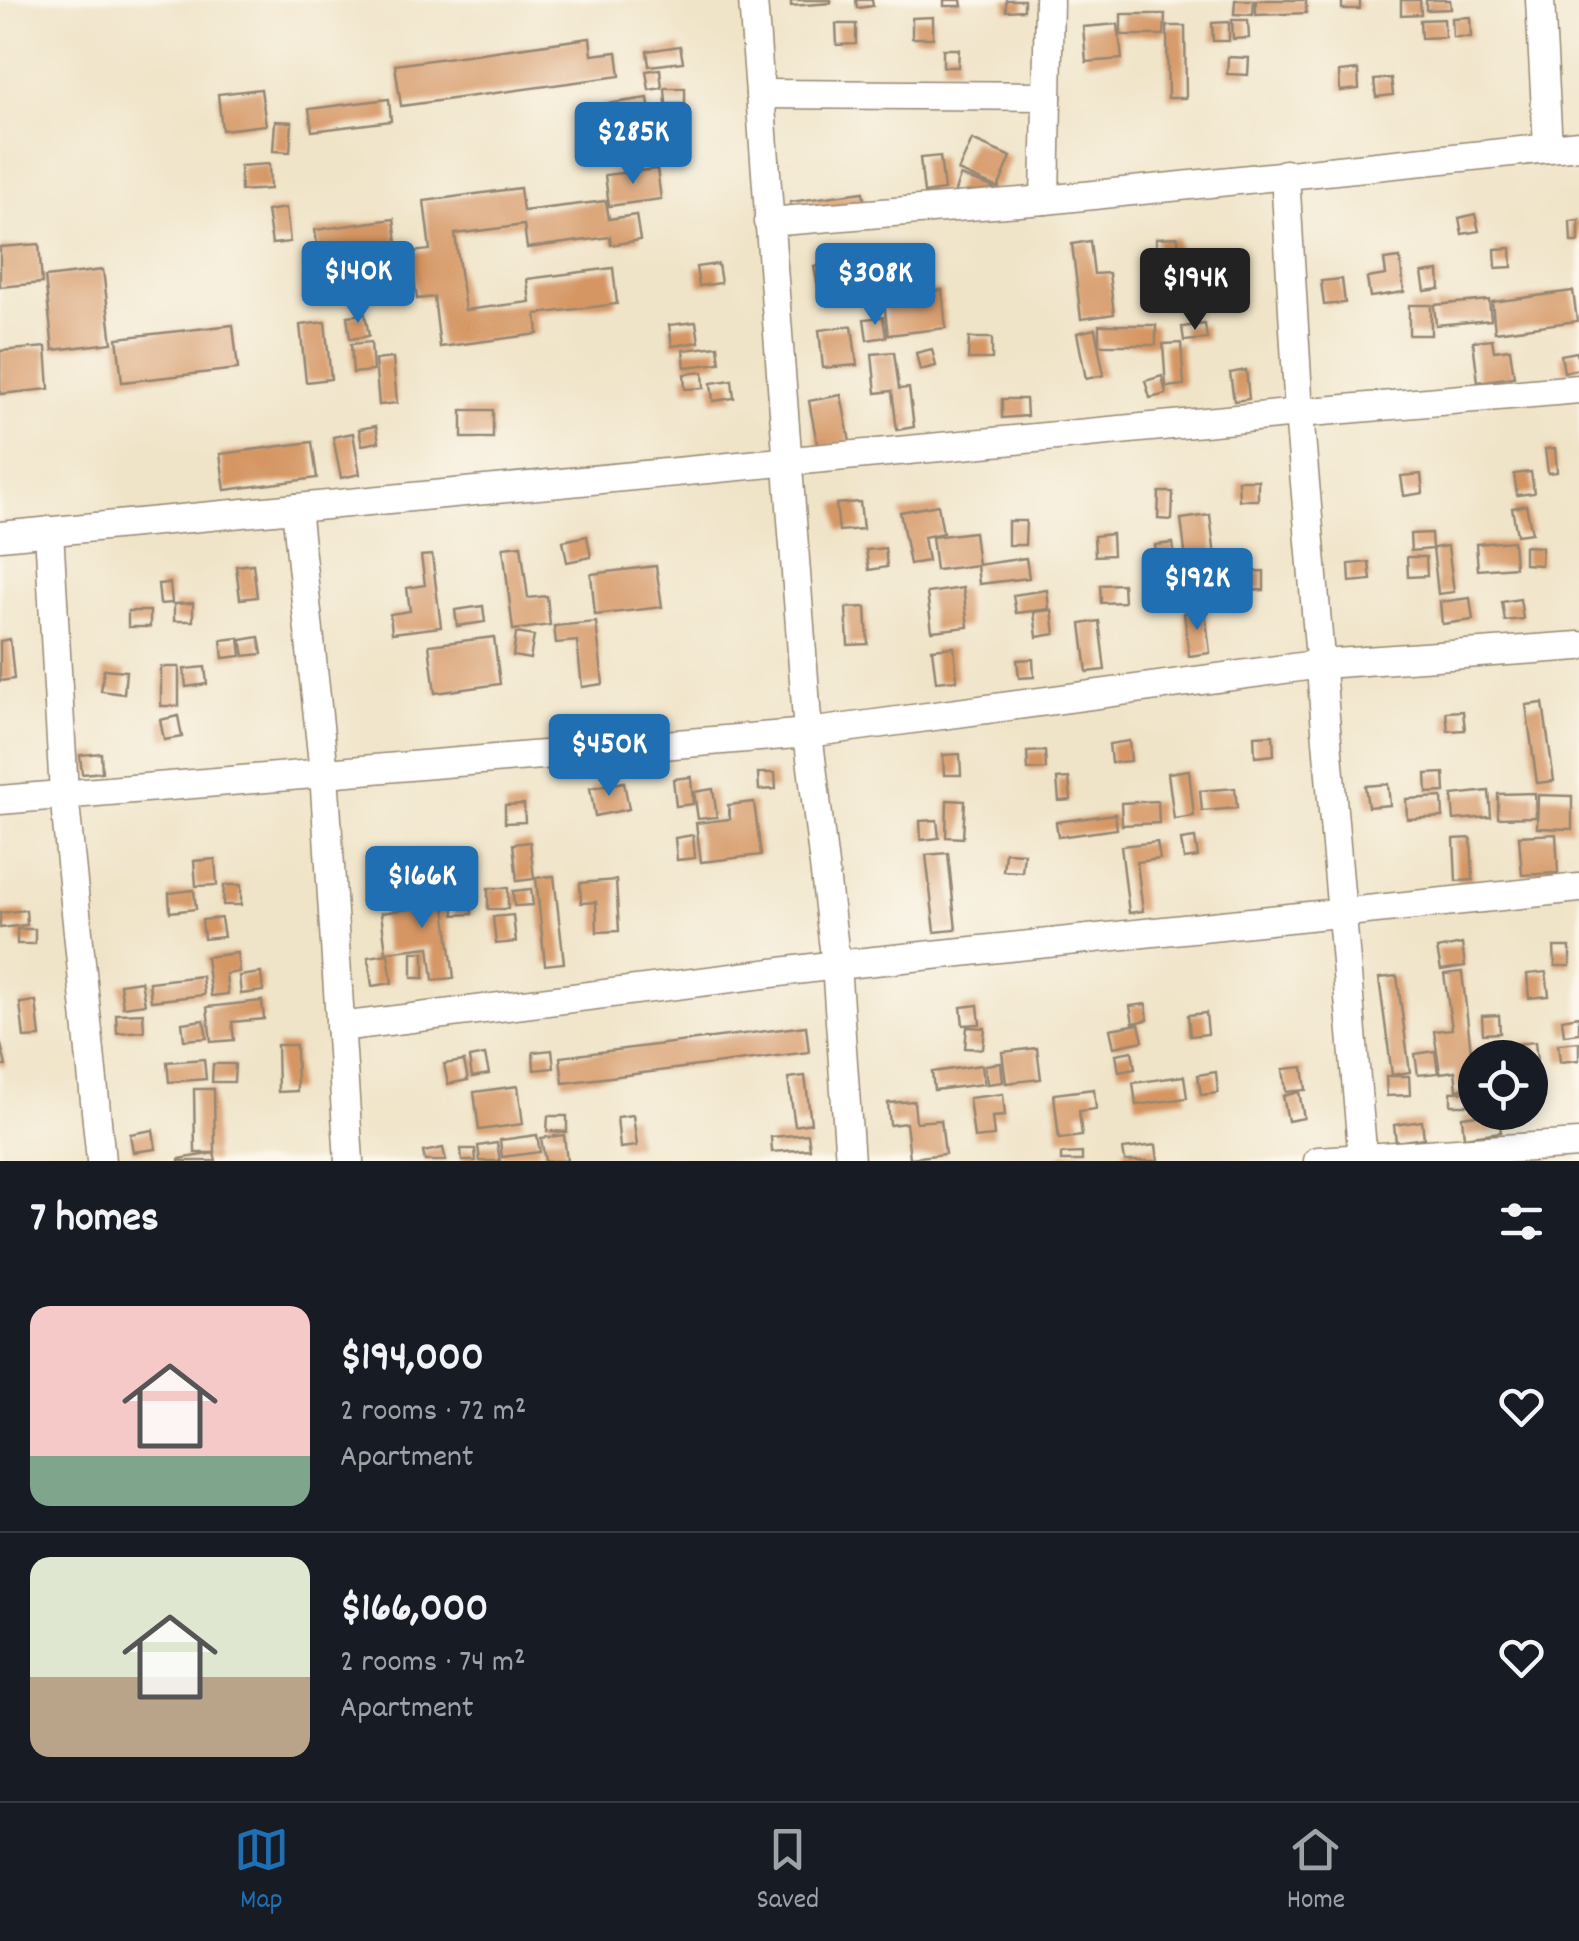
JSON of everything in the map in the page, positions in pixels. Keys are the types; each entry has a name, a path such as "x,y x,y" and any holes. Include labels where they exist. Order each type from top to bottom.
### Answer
{"street":[{"path":"754,0 808,733 836,965 850,1161"},
{"path":"1045,200 1049,0"},
{"path":"1540,0 1548,147"},
{"path":"760,94 1047,96"},
{"path":"768,222 1045,200 1579,145"},
{"path":"1285,174 1299,413 1363,1159"},
{"path":"0,536 1579,390"},
{"path":"296,508 324,773 349,1161"},
{"path":"49,531 64,793 101,1161"},
{"path":"0,800 808,733 1322,664 1579,646"},
{"path":"340,1027 836,965 1579,888"},
{"path":"1318,1161 1579,1144"}],"building":[{"path":"791,0 831,0 831,3 791,6"},
{"path":"856,0 872,0 873,6 857,8"},
{"path":"944,0 961,0 962,6 944,6"},
{"path":"1006,0 1024,0 1024,10 1006,11"},
{"path":"1235,0 1254,0 1253,15 1234,14"},
{"path":"1256,0 1306,0 1306,13 1256,15"},
{"path":"1342,0 1360,0 1360,9 1342,9"},
{"path":"1401,0 1420,0 1421,14 1401,15"},
{"path":"1426,0 1450,0 1451,9 1426,10"},
{"path":"1121,14 1165,14 1164,35 1121,35"},
{"path":"933,17 933,38 912,38 912,18"},
{"path":"1470,17 1471,37 1453,37 1452,18"},
{"path":"1444,19 1445,37 1421,38 1420,20"},
{"path":"1232,20 1248,20 1249,38 1233,39"},
{"path":"1229,22 1229,41 1213,41 1212,23"},
{"path":"836,24 856,24 856,44 837,45"},
{"path":"1118,24 1122,59 1086,62 1083,27"},
{"path":"1167,26 1185,26 1186,98 1168,98"},
{"path":"590,38 592,55 617,52 620,76 401,106 395,65"},
{"path":"680,46 683,62 649,66 647,51"},
{"path":"943,49 959,49 958,67 943,67"},
{"path":"1228,57 1249,58 1248,75 1227,74"},
{"path":"660,69 662,88 649,90 646,71"},
{"path":"1358,70 1359,89 1340,91 1339,72"},
{"path":"1391,78 1393,95 1376,97 1374,80"},
{"path":"665,88 685,88 685,104 666,104"},
{"path":"261,89 266,125 222,130 218,94"},
{"path":"648,98 652,130 603,136 599,105"},
{"path":"389,99 391,121 312,131 309,109"},
{"path":"275,121 292,122 290,152 273,151"},
{"path":"972,140 1011,157 998,188 958,171"},
{"path":"940,156 944,190 924,193 920,158"},
{"path":"269,164 270,189 241,191 240,166"},
{"path":"657,169 661,199 609,206 605,175"},
{"path":"960,176 993,187 985,209 953,197"},
{"path":"520,188 523,211 606,201 609,219 636,215 640,240 611,245 610,237 527,248 524,225 455,234 465,310 530,302 527,279 613,268 617,304 536,314 538,334 440,347 434,297 417,299 411,252 430,250 424,201"},
{"path":"863,192 866,213 792,223 790,202"},
{"path":"286,208 290,242 272,244 267,211"},
{"path":"1475,214 1479,231 1462,234 1459,218"},
{"path":"394,219 397,243 318,253 315,230"},
{"path":"1579,220 1579,242 1571,242 1570,221"},
{"path":"1178,237 1180,284 1235,281 1236,304 1159,308 1156,238"},
{"path":"1090,241 1094,274 1109,273 1114,314 1081,319 1072,244"},
{"path":"39,244 42,283 0,287 0,247"},
{"path":"1511,248 1512,267 1496,268 1495,249"},
{"path":"1400,258 1404,292 1370,297 1367,278 1386,275 1384,260"},
{"path":"839,261 844,282 818,287 814,267"},
{"path":"718,264 721,283 699,286 696,267"},
{"path":"103,270 112,343 53,350 45,277"},
{"path":"1439,271 1440,289 1425,291 1422,273"},
{"path":"896,276 898,295 942,290 946,328 888,335 881,278"},
{"path":"1342,279 1345,303 1324,305 1321,281"},
{"path":"1573,291 1577,321 1495,332 1492,302"},
{"path":"1489,300 1491,320 1436,325 1434,305"},
{"path":"1409,305 1431,305 1431,335 1409,335"},
{"path":"365,314 369,336 350,339 347,316"},
{"path":"883,317 886,337 867,340 864,319"},
{"path":"325,322 331,379 306,382 300,325"},
{"path":"696,322 699,342 672,346 669,325"},
{"path":"1205,324 1207,339 1184,341 1182,327"},
{"path":"233,325 238,369 122,382 117,338"},
{"path":"1099,325 1156,325 1156,345 1099,345"},
{"path":"852,326 857,365 823,368 819,330"},
{"path":"1095,329 1104,375 1086,379 1077,333"},
{"path":"969,338 992,338 992,359 968,359"},
{"path":"1492,339 1494,351 1510,349 1514,377 1478,382 1473,341"},
{"path":"371,342 373,371 353,373 351,344"},
{"path":"1181,343 1184,385 1166,387 1163,344"},
{"path":"718,346 720,363 685,367 683,350"},
{"path":"46,347 49,389 0,394 0,351"},
{"path":"932,349 936,366 920,370 916,353"},
{"path":"894,352 899,389 909,388 914,427 897,430 892,391 876,393 872,354"},
{"path":"1577,352 1579,369 1564,372 1561,355"},
{"path":"393,358 397,403 379,405 375,360"},
{"path":"1246,370 1249,399 1234,401 1230,373"},
{"path":"703,372 704,388 685,389 684,374"},
{"path":"1162,376 1166,394 1150,398 1145,381"},
{"path":"732,380 734,398 713,401 711,383"},
{"path":"841,395 850,442 818,449 809,401"},
{"path":"1002,399 1026,399 1027,416 1002,418"},
{"path":"462,410 493,410 493,438 462,438"},
{"path":"376,426 379,442 362,445 359,429"},
{"path":"353,433 360,474 341,478 333,437"},
{"path":"312,442 317,478 225,490 220,454"},
{"path":"1555,448 1557,472 1548,473 1545,449"},
{"path":"1531,472 1534,493 1517,495 1514,474"},
{"path":"1421,474 1423,493 1404,496 1401,476"},
{"path":"1238,480 1258,480 1258,500 1239,500"},
{"path":"1159,492 1173,492 1172,520 1158,519"},
{"path":"860,502 863,529 839,531 836,504"},
{"path":"938,505 943,533 924,537 928,561 910,564 900,512"},
{"path":"1526,505 1532,533 1517,535 1512,508"},
{"path":"1210,515 1215,557 1186,560 1181,519"},
{"path":"1008,521 1026,521 1025,545 1008,545"},
{"path":"974,532 978,565 936,570 932,537"},
{"path":"1431,533 1432,549 1411,551 1410,534"},
{"path":"1112,534 1113,555 1095,556 1094,536"},
{"path":"587,536 591,557 567,562 563,541"},
{"path":"1513,541 1515,567 1478,570 1476,544"},
{"path":"1173,543 1175,561 1157,563 1155,545"},
{"path":"521,545 528,598 547,596 550,625 513,630 503,547"},
{"path":"1448,546 1454,592 1438,594 1433,548"},
{"path":"1524,546 1542,547 1541,565 1524,564"},
{"path":"885,548 887,567 869,570 866,550"},
{"path":"432,555 441,627 392,633 390,614 410,611 407,588 425,585 421,556"},
{"path":"1407,557 1426,557 1427,576 1408,577"},
{"path":"1026,558 1029,578 979,584 977,565"},
{"path":"1369,562 1371,580 1350,582 1349,564"},
{"path":"253,564 257,597 240,599 236,566"},
{"path":"656,566 662,607 595,615 591,574"},
{"path":"1217,571 1218,589 1202,590 1201,572"},
{"path":"1264,571 1264,590 1240,591 1240,572"},
{"path":"170,583 172,603 160,604 158,584"},
{"path":"1123,584 1124,602 1101,603 1100,585"},
{"path":"963,588 968,627 932,631 927,593"},
{"path":"1047,590 1049,609 1016,613 1013,595"},
{"path":"1470,598 1473,620 1442,624 1440,602"},
{"path":"1520,599 1523,619 1505,621 1502,602"},
{"path":"193,603 193,621 174,621 174,604"},
{"path":"483,606 485,622 457,626 455,610"},
{"path":"866,607 868,644 848,645 846,608"},
{"path":"1052,610 1055,634 1037,637 1034,612"},
{"path":"1205,610 1210,653 1189,656 1184,613"},
{"path":"128,611 150,611 150,627 128,627"},
{"path":"1099,621 1105,670 1087,672 1081,624"},
{"path":"596,622 603,684 582,687 577,641 556,643 554,626"},
{"path":"516,633 534,636 530,659 513,656"},
{"path":"259,637 262,654 244,656 241,640"},
{"path":"494,637 500,684 435,693 429,645"},
{"path":"239,638 241,656 223,658 221,640"},
{"path":"10,639 14,679 0,681 0,641"},
{"path":"954,647 957,680 936,682 932,649"},
{"path":"1033,659 1034,677 1019,678 1017,660"},
{"path":"161,667 179,667 179,706 161,706"},
{"path":"205,667 207,684 186,687 184,669"},
{"path":"104,669 126,671 124,694 101,691"},
{"path":"1543,703 1554,781 1537,783 1526,705"},
{"path":"1463,711 1465,730 1448,731 1446,712"},
{"path":"178,716 182,737 164,740 160,720"},
{"path":"1273,735 1274,755 1255,757 1254,736"},
{"path":"1129,741 1131,761 1111,763 1109,744"},
{"path":"1045,751 1046,769 1028,770 1027,752"},
{"path":"101,753 102,772 82,774 80,755"},
{"path":"960,754 961,775 944,775 943,755"},
{"path":"1189,770 1194,816 1174,819 1168,773"},
{"path":"758,773 775,773 776,789 759,790"},
{"path":"1444,773 1445,792 1427,793 1426,774"},
{"path":"691,777 693,804 676,806 673,779"},
{"path":"1069,778 1071,800 1059,801 1057,779"},
{"path":"624,782 629,809 595,816 590,788"},
{"path":"1388,784 1390,805 1368,807 1365,786"},
{"path":"1235,788 1237,808 1202,811 1200,791"},
{"path":"713,789 717,817 698,819 694,792"},
{"path":"1489,791 1491,817 1454,820 1452,795"},
{"path":"1535,793 1536,817 1498,818 1498,794"},
{"path":"1538,795 1572,796 1572,829 1537,828"},
{"path":"1442,797 1443,817 1407,819 1406,799"},
{"path":"947,800 965,801 963,838 946,837"},
{"path":"1158,801 1159,823 1122,825 1121,803"},
{"path":"754,802 761,855 701,862 696,823 730,819 728,805"},
{"path":"524,804 525,822 505,823 505,805"},
{"path":"1115,814 1117,829 1058,837 1056,822"},
{"path":"937,820 939,838 921,840 920,821"},
{"path":"1556,834 1558,873 1522,875 1519,836"},
{"path":"693,835 695,858 677,860 675,838"},
{"path":"1195,838 1198,857 1184,859 1181,840"},
{"path":"1471,838 1473,880 1456,881 1454,839"},
{"path":"530,842 534,879 517,881 513,844"},
{"path":"1157,842 1160,859 1137,862 1143,911 1129,913 1121,846"},
{"path":"1005,852 1024,853 1022,872 1003,871"},
{"path":"948,853 956,930 935,932 926,855"},
{"path":"215,859 217,885 196,886 194,861"},
{"path":"465,859 467,878 450,881 448,862"},
{"path":"554,876 564,963 545,965 536,878"},
{"path":"616,880 619,931 597,932 596,902 581,903 580,883"},
{"path":"224,885 241,885 241,905 223,905"},
{"path":"488,888 508,888 508,909 488,909"},
{"path":"531,889 533,905 514,906 513,891"},
{"path":"194,890 196,909 170,912 169,893"},
{"path":"443,892 454,978 433,980 429,947 386,952 381,913 410,909 407,896"},
{"path":"471,892 472,914 454,915 453,893"},
{"path":"26,910 27,925 0,928 0,913"},
{"path":"513,915 516,942 496,944 493,917"},
{"path":"221,918 224,937 204,939 202,920"},
{"path":"17,929 35,929 35,944 17,944"},
{"path":"1462,944 1465,966 1441,970 1437,949"},
{"path":"1554,947 1570,947 1570,966 1555,966"},
{"path":"412,952 424,952 424,978 412,978"},
{"path":"237,953 239,972 226,974 228,994 211,996 206,957"},
{"path":"388,954 392,983 372,986 368,957"},
{"path":"1462,972 1470,1040 1458,1040 1458,1089 1455,1071 1440,1073 1434,1031 1452,1029 1444,974"},
{"path":"1546,972 1549,996 1529,998 1527,974"},
{"path":"261,973 263,991 241,994 239,976"},
{"path":"202,976 204,995 151,1001 149,982"},
{"path":"1397,976 1410,1072 1392,1075 1379,978"},
{"path":"141,981 145,1004 123,1007 120,984"},
{"path":"36,1001 40,1037 24,1038 20,1003"},
{"path":"262,1001 264,1019 232,1022 234,1040 211,1042 207,1007"},
{"path":"1146,1004 1148,1020 1133,1023 1130,1006"},
{"path":"978,1005 980,1024 963,1025 961,1007"},
{"path":"143,1013 144,1031 117,1033 116,1014"},
{"path":"1206,1013 1208,1034 1190,1036 1188,1015"},
{"path":"1499,1015 1500,1033 1483,1034 1482,1016"},
{"path":"1579,1016 1579,1033 1564,1035 1562,1019"},
{"path":"204,1020 207,1038 184,1040 182,1023"},
{"path":"1139,1024 1143,1041 1114,1047 1110,1029"},
{"path":"806,1026 809,1052 563,1083 560,1057"},
{"path":"967,1027 985,1028 983,1049 965,1048"},
{"path":"0,1040 6,1066 0,1066"},
{"path":"1579,1042 1579,1060 1560,1062 1558,1044"},
{"path":"277,1045 296,1045 297,1091 278,1092"},
{"path":"1037,1048 1041,1079 1006,1083 1002,1052"},
{"path":"552,1050 554,1068 534,1070 533,1052"},
{"path":"1132,1051 1135,1069 1119,1072 1116,1054"},
{"path":"1435,1051 1438,1073 1418,1075 1415,1054"},
{"path":"485,1055 489,1074 472,1077 469,1058"},
{"path":"204,1059 206,1079 169,1082 167,1062"},
{"path":"464,1061 468,1080 448,1084 444,1064"},
{"path":"1001,1063 1003,1082 987,1084 985,1065"},
{"path":"213,1064 235,1064 234,1082 212,1082"},
{"path":"982,1065 984,1084 934,1090 932,1072"},
{"path":"1303,1067 1306,1090 1286,1092 1283,1069"},
{"path":"1216,1072 1218,1093 1201,1095 1198,1075"},
{"path":"805,1076 811,1123 795,1126 788,1078"},
{"path":"1184,1076 1187,1098 1136,1105 1133,1083"},
{"path":"1386,1076 1409,1076 1410,1095 1387,1096"},
{"path":"518,1086 523,1124 479,1130 474,1092"},
{"path":"194,1089 214,1089 215,1153 195,1153"},
{"path":"1094,1089 1096,1109 1079,1111 1082,1136 1059,1139 1054,1094"},
{"path":"1299,1092 1304,1118 1288,1121 1283,1096"},
{"path":"1451,1092 1458,1092 1458,1105 1451,1105"},
{"path":"1003,1094 1005,1116 992,1117 994,1136 974,1138 969,1098"},
{"path":"914,1101 916,1122 941,1120 945,1154 910,1158 906,1123 890,1125 888,1103"},
{"path":"633,1115 637,1146 620,1148 617,1117"},
{"path":"548,1116 567,1116 567,1132 547,1131"},
{"path":"1422,1121 1424,1138 1396,1142 1394,1125"},
{"path":"153,1130 156,1149 133,1152 130,1134"},
{"path":"1463,1130 1501,1130 1501,1132 1464,1137"},
{"path":"808,1134 810,1149 772,1152 771,1137"},
{"path":"537,1135 540,1152 502,1157 500,1140"},
{"path":"564,1135 567,1161 545,1161 541,1138"},
{"path":"497,1143 500,1161 480,1161 478,1146"},
{"path":"1156,1145 1158,1161 1125,1161 1123,1149"},
{"path":"443,1148 446,1161 425,1161 423,1152"},
{"path":"461,1149 475,1149 476,1161 462,1161"},
{"path":"214,1153 216,1161 179,1161 179,1159"},
{"path":"1082,1153 1082,1161 1061,1161 1061,1154"}]}
